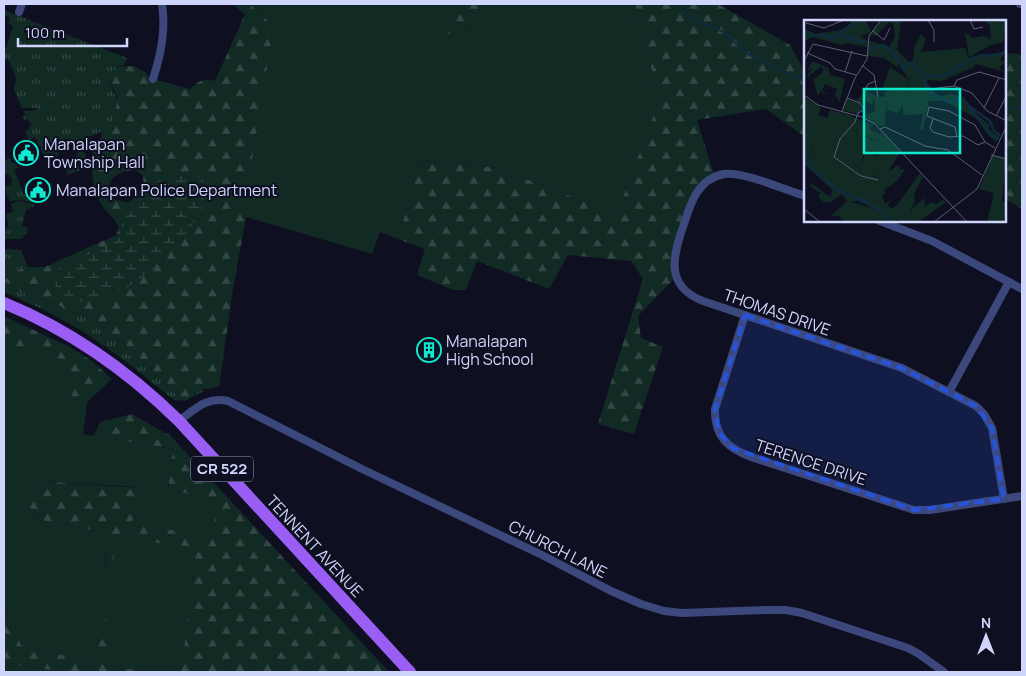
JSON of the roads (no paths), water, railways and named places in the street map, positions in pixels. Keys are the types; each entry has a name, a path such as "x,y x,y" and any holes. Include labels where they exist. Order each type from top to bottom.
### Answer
{"main road":[{"name":"TENNENT AVENUE","path":"4,303 41,320 91,348 134,381 180,421 410,672"}],"street":[{"path":"153,79 163,41 162,4"},
{"name":"THOMAS DRIVE","path":"804,196 743,176 730,174 714,177 705,182 693,197 674,256 674,266 679,282 688,293 697,299 902,368 976,406 988,419 993,432 1004,499"},
{"path":"883,222 919,235 1022,289"},
{"path":"949,392 1009,282"},
{"name":"TERENCE DRIVE","path":"745,315 715,409 714,418 718,431 732,448 754,458 914,510 930,510 1022,496"},
{"name":"CHURCH LANE","path":"180,421 203,402 216,399 228,401 641,604 673,612 786,610 802,613 902,646 920,654 944,672"}],"waterway":[{"path":"678,4 685,15 722,31 748,54 804,81"},
{"path":"1006,106 1022,109"}],"place":[{"name":"Manalapan Township Hall","path":"26,153"},
{"name":"Manalapan Police Department","path":"38,190"},
{"name":"Manalapan High School","path":"429,350"}]}
